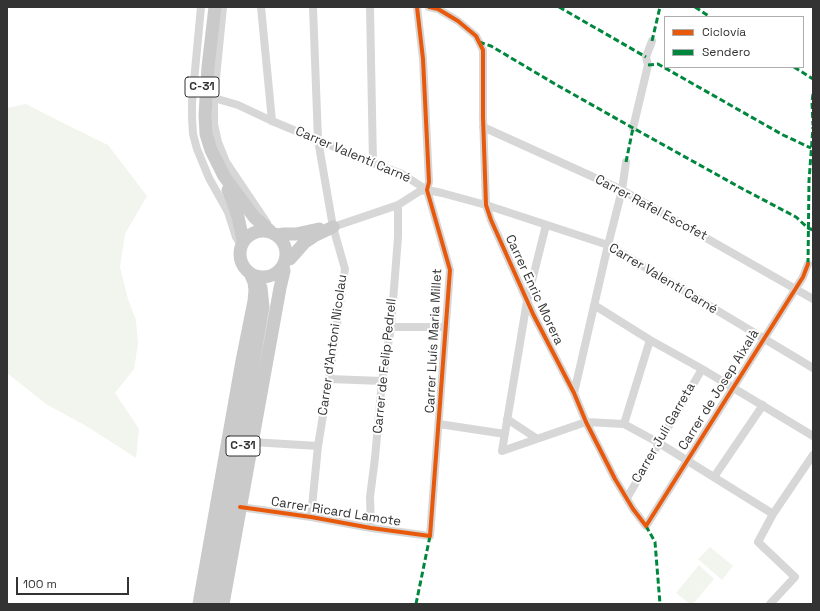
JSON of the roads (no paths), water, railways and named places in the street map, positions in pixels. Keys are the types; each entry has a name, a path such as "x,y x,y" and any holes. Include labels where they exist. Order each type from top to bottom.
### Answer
{"main road":[{"name":"C-31","path":"208,7 200,117 204,144 232,199 238,217 242,242 239,250 239,257 245,269 253,275 261,288 263,307 210,604"},
{"name":"C-31","path":"214,604 272,287 282,266 286,251 283,242 254,217 224,176 211,150 206,134 205,115 208,67 215,7"},
{"path":"242,242 248,235 255,231 263,230 273,233 296,234 333,227"},
{"path":"199,604 254,300 255,290 253,275 264,277 272,276 305,242 333,227"},
{"path":"223,604 284,271 282,266"}],"street":[{"path":"202,7 192,102 193,134 197,149 209,178 228,212 236,238 242,242"},
{"path":"223,7 214,98 214,124 218,142 226,162 273,233"},
{"path":"261,7 272,121"},
{"name":"Carrer d'Antoni Nicolau","path":"311,517 318,446 345,269 333,227 318,140 313,7"},
{"path":"370,7 373,164"},
{"name":"Carrer Lluís Maria Millet","path":"417,7 423,59 428,182 427,190 450,270 430,536"},
{"path":"429,7 438,8"},
{"name":"Carrer Enric Morera","path":"438,8 458,21 476,36 483,50 483,127 486,205 491,220 527,301 574,393 586,422 615,479 633,509 646,526"},
{"path":"633,128 648,65 646,57 652,41"},
{"name":"Carrer Valentí Carné","path":"214,98 238,105 373,164 402,174 427,190 486,205 608,245 813,368"},
{"name":"Carrer Rafel Escofet","path":"483,127 622,190 813,299"},
{"path":"574,393 622,190 626,162"},
{"path":"333,227 398,205 420,191 427,190"},
{"name":"Carrer de Felip Pedrell","path":"371,528 370,497 382,380 390,327 398,237 398,205"},
{"path":"546,225 527,301 502,451 586,422 624,424 659,443 773,514"},
{"name":"Carrer de Josep Aixalà","path":"646,526 802,277 808,264"},
{"path":"594,304 650,340 733,387 813,436"},
{"path":"390,327 446,327"},
{"path":"624,424 650,340"},
{"name":"Carrer Juli Garreta","path":"627,498 702,369"},
{"path":"329,379 382,380"},
{"path":"714,477 763,405"},
{"path":"507,419 536,438"},
{"path":"439,424 505,434"},
{"path":"252,442 318,446"},
{"path":"770,604 795,577 758,542 773,514 813,455"},
{"name":"Carrer Ricard Lamote","path":"240,507 430,536"}]}
